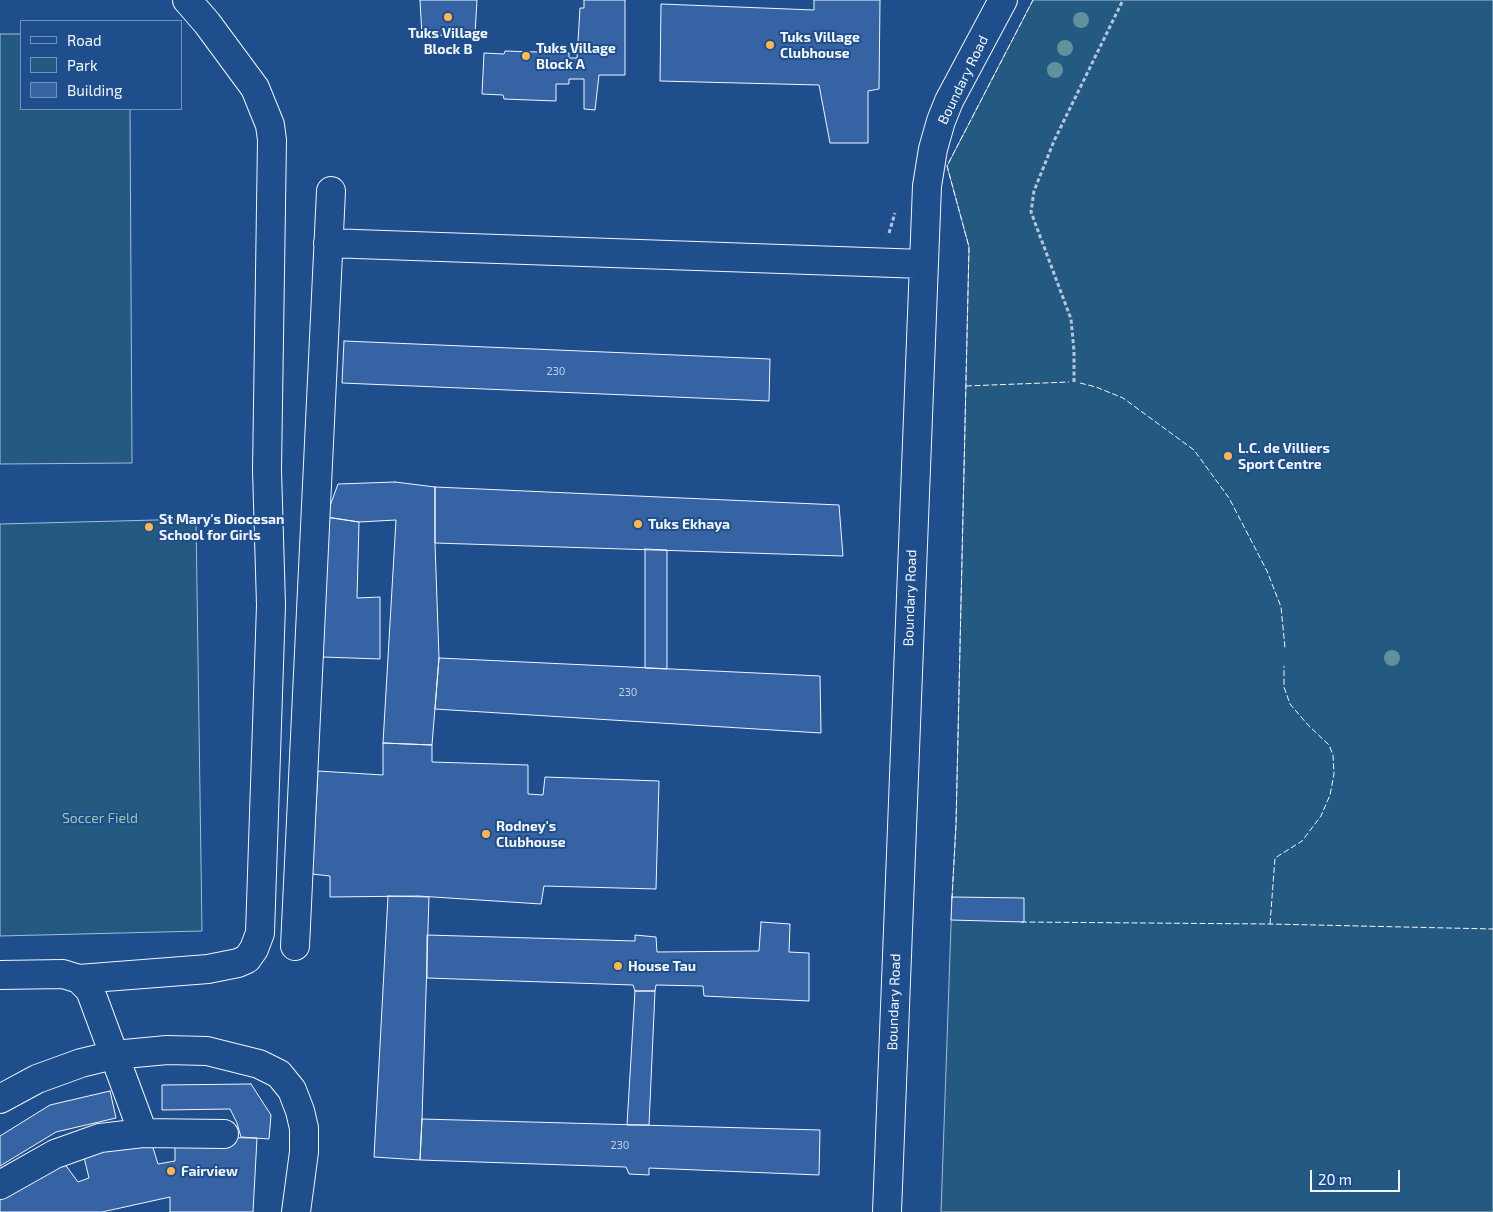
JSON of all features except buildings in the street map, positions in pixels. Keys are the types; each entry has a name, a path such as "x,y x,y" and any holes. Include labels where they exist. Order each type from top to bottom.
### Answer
{"street":[{"path":"0,975 63,974 78,979 208,969 238,963 247,959 254,949 260,933 271,605 267,470 272,140 270,126 255,88 207,23 186,0"},
{"name":"Boundary Road","path":"887,1212 926,186 933,149 949,102 1003,0"},
{"path":"295,946 331,191"},
{"path":"328,243 923,264"},
{"path":"78,979 90,990 143,1133"},
{"path":"0,1098 37,1079 81,1063 114,1055 168,1050 207,1051 259,1064 279,1074 292,1090 300,1111 304,1128 304,1152 296,1212"},
{"path":"0,1186 55,1154 100,1138 143,1133 224,1134"}],"path":[{"path":"1074,382 1071,319 1031,212 1034,191 1054,140 1123,0"}],"green space":[{"name":"L.C. de Villiers Sport Centre","path":"1033,0 1493,0 1493,1212 941,1212 956,824 969,247 947,166"},
{"path":"0,34 20,34 20,110 130,110 132,463 0,464"},
{"name":"Soccer Field","path":"196,519 202,931 0,936 0,524"}],"fence":[{"path":"952,899 956,824 969,247 947,166 1033,0"},
{"path":"966,386 1069,382"},
{"path":"1080,383 1123,398 1194,450 1229,498 1267,571 1281,607 1285,648"},
{"path":"1270,924 1275,858 1302,841 1321,816 1330,795 1334,774 1333,755 1329,745 1290,704 1284,687 1284,666"},
{"path":"1021,922 1270,924 1493,929"}],"place":[{"name":"Tuks Village Block B","path":"448,17"},
{"name":"Tuks Village Clubhouse","path":"770,45"},
{"name":"Tuks Village Block A","path":"526,56"},
{"name":"L.C. de Villiers Sport Centre","path":"1228,456"},
{"name":"Tuks Ekhaya","path":"638,524"},
{"name":"St Mary's Diocesan School for Girls","path":"149,527"},
{"name":"Rodney's Clubhouse","path":"486,834"},
{"name":"House Tau","path":"618,966"},
{"name":"Fairview","path":"171,1171"}]}
